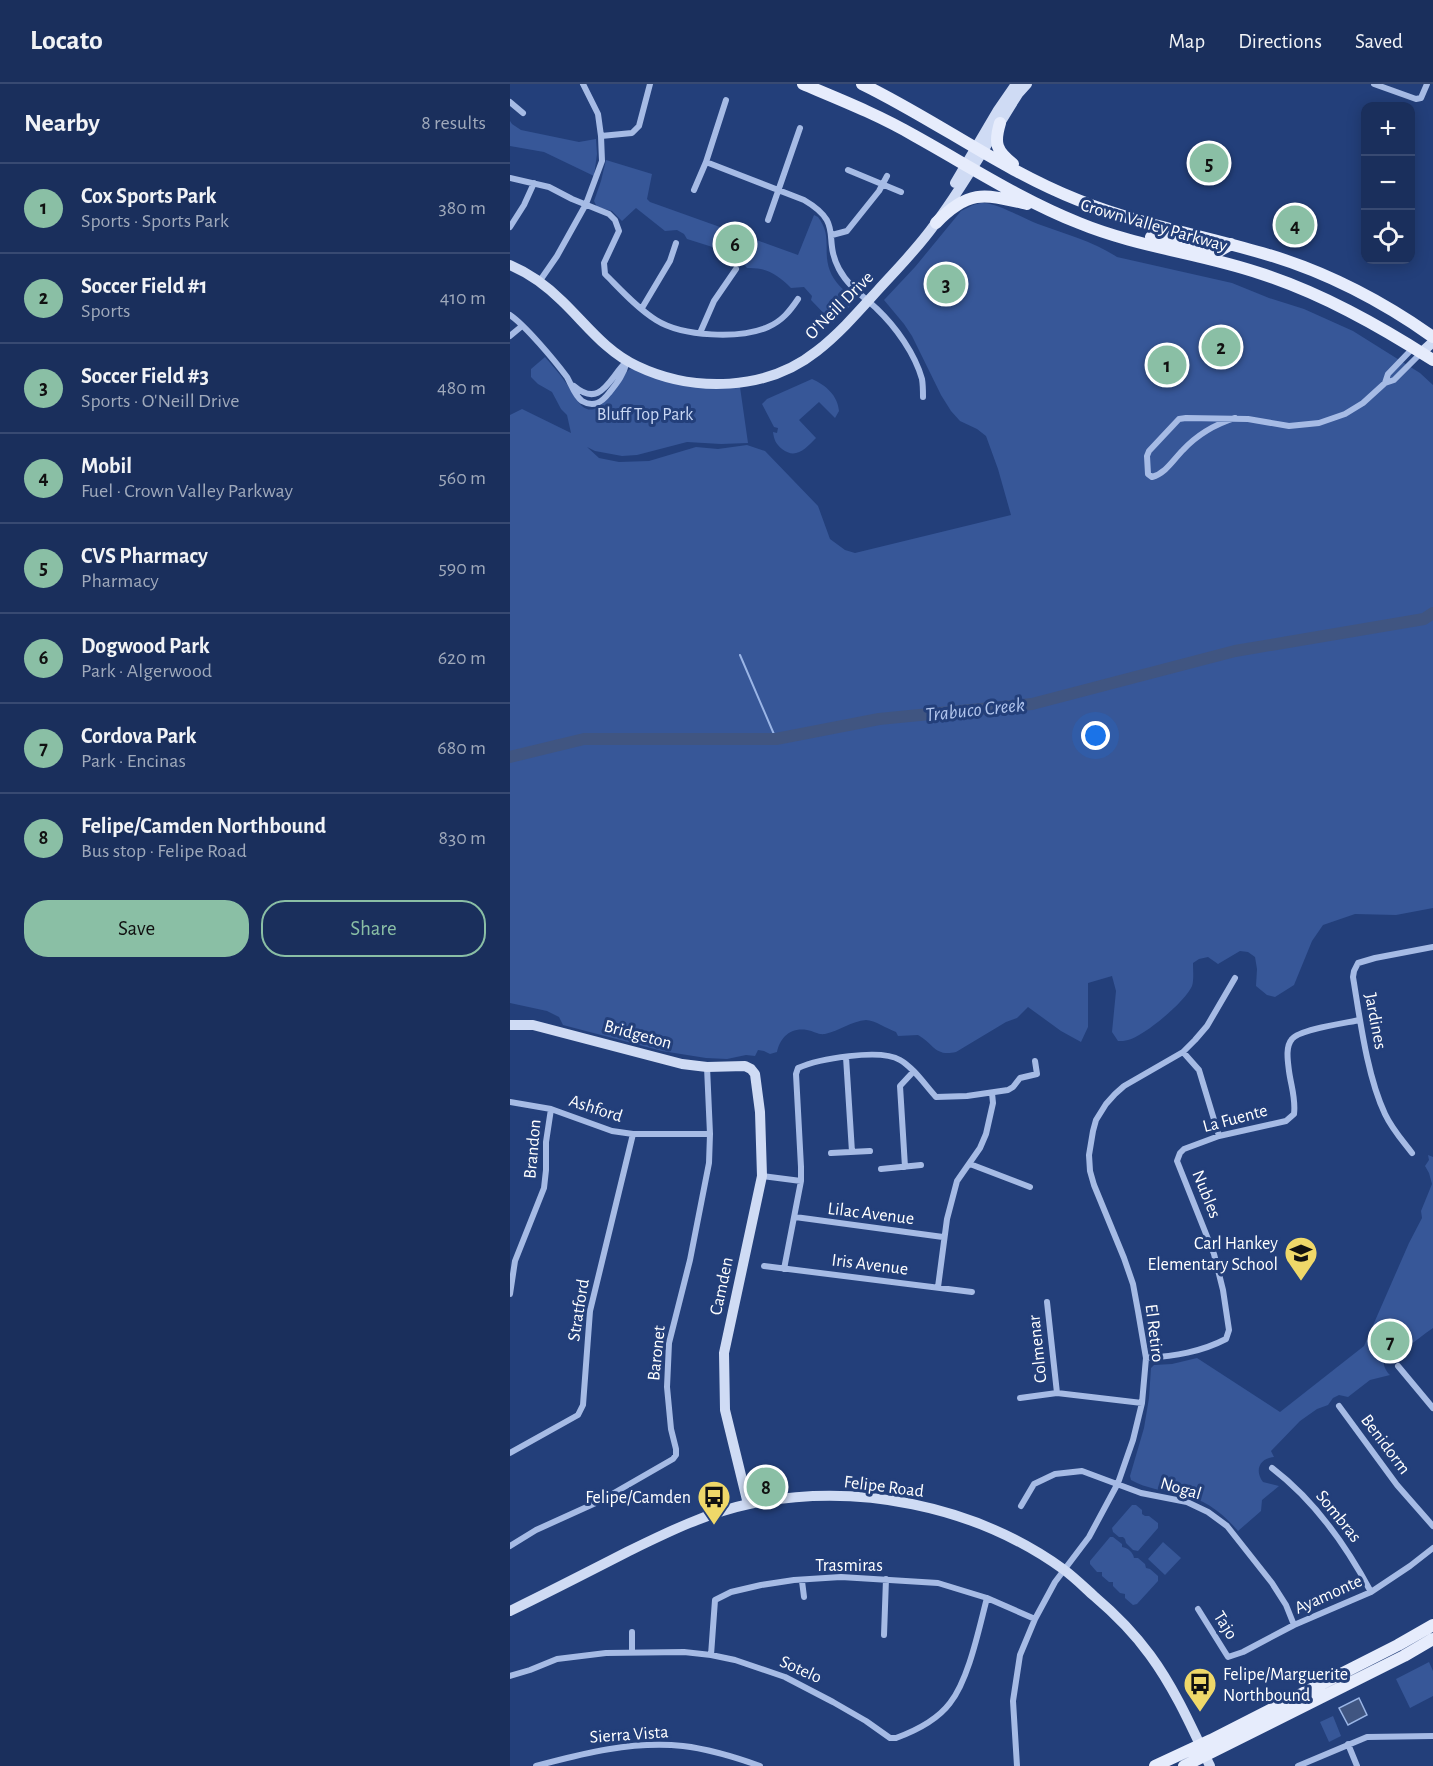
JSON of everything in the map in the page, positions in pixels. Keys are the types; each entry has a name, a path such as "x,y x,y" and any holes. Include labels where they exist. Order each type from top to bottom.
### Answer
{"main road":[{"name":"Crown Valley Parkway","path":"804,84 889,122 1044,208 1082,224 1130,239 1258,273 1350,311 1433,360"},
{"name":"Crown Valley Parkway","path":"862,84 923,116 1035,181 1089,204 1164,227 1264,253 1312,271 1392,310 1432,335"},
{"name":"O'Neill Drive","path":"510,260 540,279 628,358 692,377 726,380 752,375 780,365 808,350 866,299 919,246 936,223 969,168 998,110 1016,84"},
{"name":"O'Neill Drive","path":"978,150 1027,84"},
{"path":"1000,123 996,141 998,147 1007,159 1035,181"},
{"name":"O'Neill Drive","path":"866,299 969,168"},
{"path":"936,223 958,203 982,196 1044,208"},
{"path":"1130,239 1146,236 1219,251 1231,244"},
{"name":"O'Neill Drive","path":"510,265 540,279"},
{"path":"1418,350 1432,335"},
{"name":"Bridgeton","path":"510,1025 534,1025 682,1064 707,1067 745,1066 754,1074"},
{"name":"Camden","path":"748,1504 725,1410 724,1353 762,1176 760,1112 754,1074"},
{"name":"Felipe Road","path":"510,1611 682,1525 748,1504 809,1496 906,1502 959,1516 1002,1532 1065,1570 1107,1606 1146,1649 1176,1697 1205,1755"},
{"path":"1184,1766 1398,1645 1432,1631"},
{"path":"1155,1766 1205,1755"}],"street":[{"path":"540,279 586,204 602,161 598,114 583,84"},
{"path":"601,136 632,133 639,126 650,84"},
{"path":"1374,84 1386,86 1416,99 1421,98 1427,84"},
{"path":"694,190 706,162 726,100"},
{"path":"510,102 523,113"},
{"path":"768,220 780,191 800,128"},
{"path":"706,162 817,207 829,221 832,235 831,248 841,272 851,285 880,311 905,344 922,380 923,397"},
{"path":"848,170 901,192"},
{"path":"832,235 847,231 879,191 887,176"},
{"path":"510,178 549,187 572,200 609,214 615,220 619,231 604,263 605,274 658,321 687,331 717,335 740,334 768,327 786,316 798,299"},
{"path":"510,227 534,183"},
{"path":"642,308 670,261 676,243"},
{"path":"700,333 714,302 736,268"},
{"path":"510,315 570,382 587,394 600,392 628,358"},
{"path":"510,336 522,326"},
{"path":"1235,418 1214,426 1185,447 1161,473 1152,477 1148,474 1149,451 1179,419 1235,418 1255,419 1289,426 1319,423 1358,407 1385,383 1394,380 1418,350"},
{"name":"Jardines","path":"1412,1153 1397,1135 1385,1114 1375,1088 1353,977 1358,963 1433,947"},
{"name":"El Retiro","path":"1017,1766 1013,1701 1020,1655 1035,1619 1055,1582 1089,1537 1118,1483 1133,1440 1142,1403 1146,1359 1133,1284 1094,1185 1089,1155 1096,1120 1106,1104 1124,1086 1183,1052 1207,1026 1235,978"},
{"name":"La Fuente","path":"1179,1153 1219,1136 1286,1121 1294,1113 1295,1104 1289,1072 1288,1050 1291,1039 1300,1033 1360,1020"},
{"path":"1183,1052 1199,1070 1219,1136"},
{"path":"784,1269 801,1181 796,1070 801,1066 858,1054 895,1057 904,1063 936,1097 967,1096 1008,1090 1020,1078 1036,1075 1035,1061"},
{"path":"846,1057 852,1152"},
{"name":"Baronet","path":"510,1546 536,1530 600,1501 673,1459 676,1455 667,1387 669,1343 703,1199 709,1163 707,1067"},
{"path":"905,1167 900,1086 913,1072"},
{"path":"938,1287 943,1237 957,1181 980,1148 986,1134 993,1103 992,1093"},
{"name":"Ashford","path":"510,1102 551,1109 612,1131 633,1134 710,1134"},
{"name":"Brandon","path":"510,1294 515,1261 544,1188 546,1142 551,1109"},
{"name":"Stratford","path":"510,1453 578,1415 583,1405 590,1311 633,1134"},
{"path":"831,1153 870,1151"},
{"name":"Nubles","path":"1146,1359 1191,1353 1215,1345 1226,1339 1229,1330 1223,1290 1214,1254 1178,1161 1179,1153"},
{"path":"970,1164 1030,1187"},
{"path":"881,1168 921,1165"},
{"path":"762,1176 801,1181"},
{"name":"Lilac Avenue","path":"795,1217 943,1237"},
{"name":"Iris Avenue","path":"764,1266 972,1292"},
{"name":"Colmenar","path":"1047,1302 1057,1393"},
{"path":"1398,1366 1433,1408"},
{"path":"1020,1398 1057,1393 1142,1403"},
{"name":"Benidorm","path":"1339,1406 1397,1485 1433,1526"},
{"name":"Sombras","path":"1272,1468 1292,1483 1331,1528 1354,1560 1371,1592"},
{"name":"Nogal","path":"1022,1506 1034,1484 1055,1474 1082,1471 1141,1493 1187,1502 1208,1512 1227,1526 1272,1582 1286,1605 1294,1625"},
{"name":"Ayamonte","path":"1228,1657 1243,1652 1294,1625 1371,1592 1433,1548"},
{"name":"Trasmiras","path":"711,1655 715,1600 731,1592 794,1580 842,1577 938,1583 987,1598 1035,1619"},
{"path":"884,1635 886,1580"},
{"path":"802,1581 804,1597"},
{"name":"Sotelo","path":"510,1676 557,1659 606,1653 684,1652 711,1655 735,1660 785,1677 866,1721 890,1738 896,1738 937,1716 951,1702 962,1682 987,1598"},
{"name":"Tajo","path":"1198,1609 1228,1657"},
{"path":"632,1632 632,1652"},
{"path":"1298,1766 1368,1737 1433,1736"},
{"name":"Sierra Vista","path":"536,1766 611,1748 655,1744 698,1748 729,1755 760,1766"},
{"path":"1348,1744 1358,1766"}],"green space":[{"path":"510,121 521,130 579,142 596,139 597,154 594,176 544,152 510,146"},
{"path":"606,160 652,174 647,199 650,202 798,255 814,215 818,217 825,231 830,271 836,282 851,297 851,305 833,323 811,300 812,296 804,287 791,288 771,273 747,268 735,258 728,260 722,250 687,239 677,230 665,231 636,208 622,221 612,211 597,207 594,201"},
{"name":"Bluff Top Park","path":"981,203 1001,208 1089,242 1117,257 1232,283 1304,309 1353,331 1420,373 1433,385 1433,908 1396,915 1355,914 1323,925 1312,941 1294,985 1275,997 1267,995 1256,986 1255,957 1248,952 1240,951 1218,964 1208,957 1199,959 1193,963 1192,986 1182,1000 1153,1026 1124,1041 1118,1041 1112,1032 1116,991 1112,976 1088,983 1088,1027 1081,1042 1061,1031 1028,1007 1017,1018 1006,1022 956,1052 949,1053 935,1049 918,1035 898,1036 896,1032 866,1020 825,1034 796,1030 783,1038 777,1052 770,1054 758,1050 755,1056 746,1055 727,1059 706,1058 662,1051 563,1025 559,1017 547,1011 510,1003 510,415 522,409 571,433 567,415 552,392 531,377 531,369 545,357 581,405 591,410 604,402 631,368 740,387 748,443 687,442 637,455 622,456 595,451 587,447 599,458 619,462 649,461 696,447 718,449 747,445 765,451 818,506 830,539 845,550 855,553 1011,515 986,436 960,421 951,411 912,336 884,300 915,267 961,211"},
{"path":"812,379 822,384 830,392 839,411 835,418 819,402 799,420 816,438 796,453 787,452 776,442 773,432 777,433 778,428 774,427 762,404 767,399"},
{"path":"1428,1155 1433,1157 1433,1328 1405,1348 1393,1350 1385,1356 1384,1363 1390,1375 1370,1380 1348,1397 1339,1395 1333,1398 1328,1405 1317,1409 1300,1421 1271,1451 1274,1457 1265,1460 1260,1465 1260,1478 1263,1482 1279,1486 1262,1500 1261,1511 1238,1531 1219,1512 1205,1503 1189,1496 1149,1487 1131,1480 1130,1476 1144,1428 1151,1368 1154,1365 1172,1364 1197,1358 1280,1412 1364,1346 1422,1218 1421,1211 1432,1184 1425,1166 1429,1160"},
{"path":"1132,1505 1136,1505 1142,1510 1142,1514 1158,1523 1158,1528 1138,1551 1133,1550 1123,1537 1113,1532 1112,1528"},
{"path":"1110,1537 1122,1544 1122,1547 1130,1551 1134,1558 1138,1558 1146,1568 1158,1576 1158,1581 1137,1604 1133,1605 1125,1598 1125,1594 1120,1593 1113,1586 1113,1582 1109,1582 1102,1576 1102,1572 1097,1572 1090,1564"},
{"path":"1163,1542 1181,1558 1165,1575 1148,1559"},
{"path":"1429,1662 1433,1671 1433,1696 1410,1708 1396,1679"},
{"path":"1333,1716 1341,1736 1329,1742 1320,1722"}],"shaded area":[{"path":"1359,1698 1367,1715 1348,1725 1339,1708"}],"waterway":[{"name":"Trabuco Creek","path":"510,757 584,739 776,739 879,719 1032,704 1235,651 1424,619 1433,613"},
{"path":"740,655 776,739"}],"place":[{"name":"CVS Pharmacy","path":"1209,163"},
{"name":"Mobil","path":"1295,225"},
{"name":"Dogwood Park","path":"735,244"},
{"name":"Soccer Field #3","path":"946,284"},
{"name":"Soccer Field #1","path":"1221,347"},
{"name":"Cox Sports Park","path":"1167,365"},
{"name":"Carl Hankey Elementary School","path":"1301,1282"},
{"name":"Cordova Park","path":"1390,1341"},
{"name":"Felipe/Camden Northbound","path":"766,1487"},
{"name":"Felipe/Camden","path":"714,1526"},
{"name":"Felipe/Marguerite Northbound","path":"1200,1713"}]}
